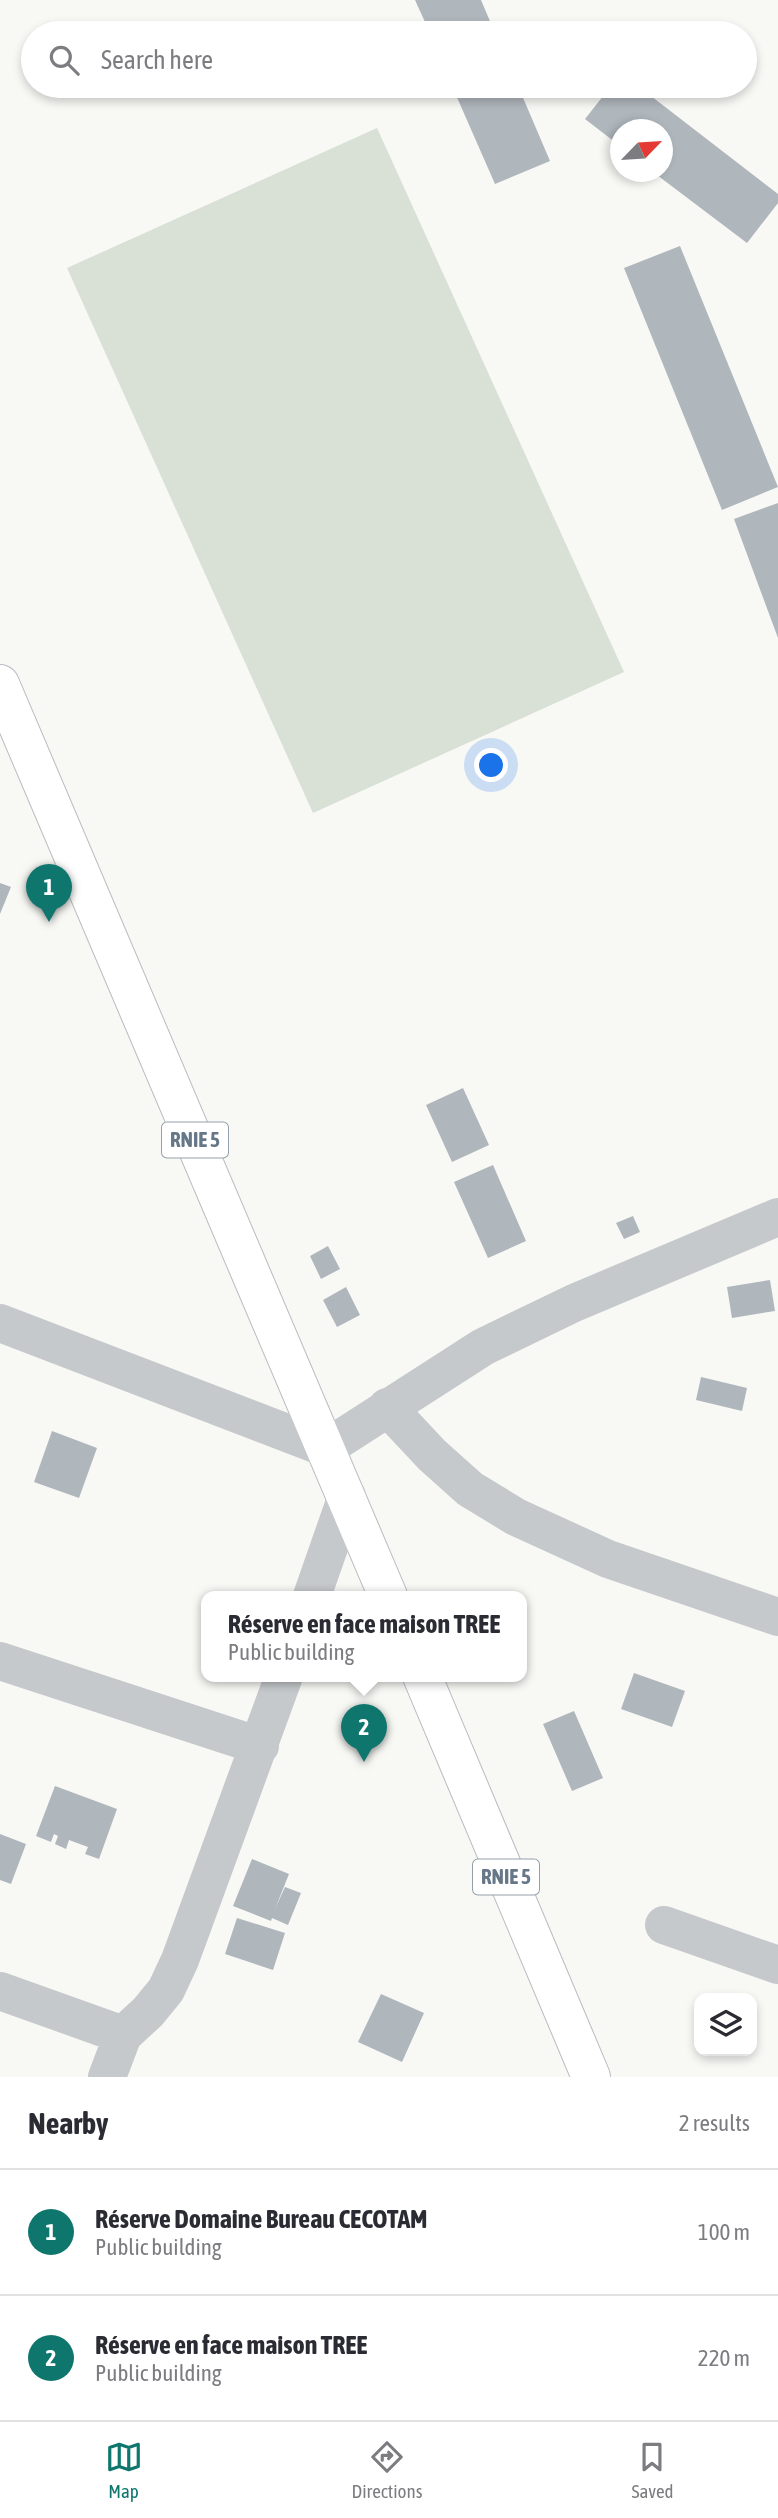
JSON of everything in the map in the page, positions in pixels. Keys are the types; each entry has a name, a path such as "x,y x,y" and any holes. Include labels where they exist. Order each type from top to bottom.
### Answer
{"main road":[{"name":"RNIE 5","path":"0,684 386,1591"},
{"name":"RNIE 5","path":"425,1682 591,2077"}],"street":[{"path":"0,1323 326,1448 483,1347 574,1303 778,1217"},
{"path":"387,1407 432,1455 470,1489 516,1517 608,1559 778,1617"},
{"path":"314,1591 347,1496"},
{"path":"0,1661 260,1746"},
{"path":"107,2077 122,2035 148,2012 166,1990 180,1960 282,1682"},
{"path":"664,1925 778,1965"},
{"path":"0,1991 122,2035"}],"shaded area":[{"path":"377,128 624,672 313,813 67,268"}],"building":[{"path":"415,0 481,0 490,21 425,21"},
{"path":"457,98 523,98 550,161 495,184"},
{"path":"602,98 654,98 778,194 778,203 747,243 666,182 673,182 673,119 610,119 610,138 585,119"},
{"path":"680,246 778,487 722,510 624,268"},
{"path":"778,503 778,638 734,519"},
{"path":"0,883 11,887 0,914"},
{"path":"463,1088 489,1145 452,1162 426,1105"},
{"path":"493,1165 526,1241 488,1258 454,1182"},
{"path":"633,1216 640,1232 624,1239 616,1223"},
{"path":"328,1246 340,1269 321,1279 310,1256"},
{"path":"770,1280 775,1311 732,1318 727,1287"},
{"path":"346,1287 360,1315 337,1327 323,1300"},
{"path":"701,1377 747,1388 742,1411 696,1400"},
{"path":"52,1431 97,1448 79,1498 34,1482"},
{"path":"634,1673 685,1691 672,1727 621,1709"},
{"path":"574,1711 603,1778 572,1791 543,1724"},
{"path":"55,1786 117,1809 99,1859 85,1854 88,1847 69,1840 66,1849 55,1844 58,1836 54,1834 51,1842 36,1836"},
{"path":"0,1834 26,1844 11,1884 0,1880"},
{"path":"252,1859 289,1874 275,1909 285,1887 301,1893 288,1925 233,1906"},
{"path":"237,1918 285,1933 273,1970 225,1954"},
{"path":"381,1994 424,2013 402,2062 358,2042"}],"place":[{"name":"Réserve Domaine Bureau CECOTAM","path":"49,922"},
{"name":"Réserve en face maison TREE","path":"364,1762"}]}
